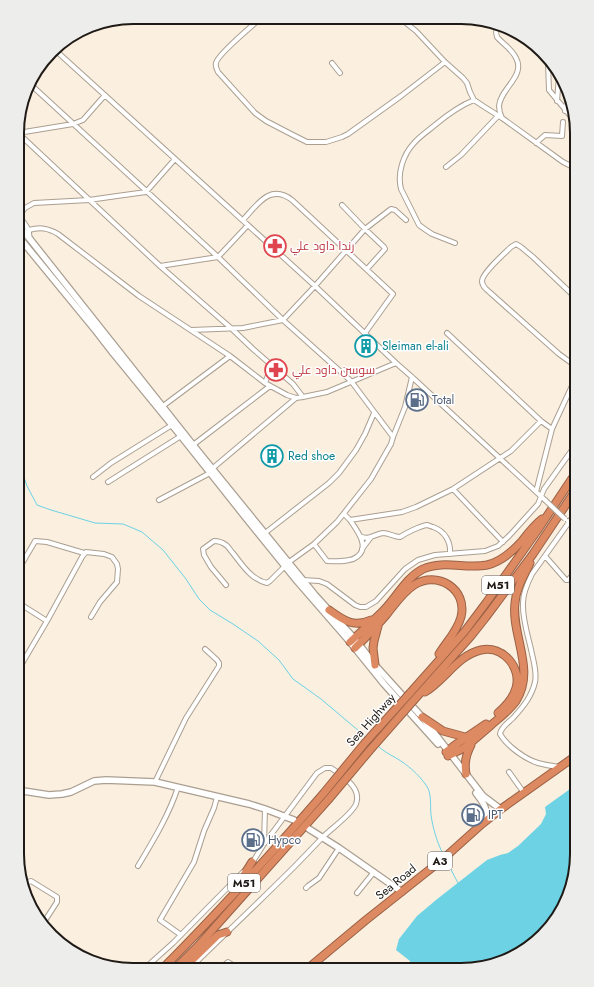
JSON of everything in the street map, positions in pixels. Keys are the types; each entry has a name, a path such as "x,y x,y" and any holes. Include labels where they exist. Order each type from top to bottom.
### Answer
{"highway":[{"name":"Sea Highway","path":"168,963 258,868 364,744 464,631 533,537 570,481"},
{"name":"Sea Highway","path":"181,963 198,946 328,800 370,750 471,636 533,554 570,498"},
{"path":"376,665 373,648 377,621 381,613 409,580 423,569 430,566 476,566 496,561 512,551 534,525 548,514"},
{"path":"448,753 464,748 510,709 524,684 524,665 515,621 515,603 516,593 533,554"},
{"path":"354,643 406,590 421,581 436,580 444,582 451,586 458,594 462,608 461,617 456,629 440,652 435,664"},
{"path":"329,610 342,619 355,624 377,621"},
{"path":"416,698 427,692 461,660 474,652 490,649 501,653 513,664 517,678 517,686 514,694 506,705 480,729 465,738 448,753"},
{"path":"422,718 443,731 465,738"},
{"path":"466,774 465,768 467,751 475,740"},
{"name":"Sea Road","path":"314,963 443,859 482,824 570,760"},
{"path":"224,905 252,862"},
{"path":"189,963 218,935 227,932"}],"main road":[{"path":"24,232 163,406 246,518 354,643 376,665 422,718 485,807 486,815 482,824"},
{"path":"24,243 181,436 265,533 287,564 329,610 384,684 448,753 483,796 501,809"},
{"path":"24,791 62,794 71,792 94,781 155,782 265,808 294,820"},
{"path":"309,829 340,848 402,892"}],"street":[{"path":"254,24 218,59 216,62 218,72 255,113 266,121 307,142 326,142 348,134 445,62"},
{"path":"407,24 465,80 474,100 570,166"},
{"path":"497,30 497,37 514,54 518,60 519,66 500,103 499,110 502,118"},
{"path":"59,53 315,286 396,363 570,523"},
{"path":"332,63 340,73"},
{"path":"548,69 549,90 568,113"},
{"path":"557,101 558,85"},
{"path":"34,88 218,257 283,320 352,381 392,437"},
{"path":"24,132 73,124 83,120 105,95"},
{"path":"455,243 432,234 420,225 401,189 399,178 403,161 419,137 448,115 466,103 474,100"},
{"path":"565,110 566,105"},
{"path":"446,167 461,155 498,116"},
{"path":"536,143 545,135 562,136 563,122"},
{"path":"24,139 160,266 293,384 303,397"},
{"path":"24,208 34,203 90,200 146,192 175,159"},
{"path":"243,220 266,196 278,194 283,195 292,200 347,250 393,294 365,333"},
{"path":"342,205 384,247 385,250 367,269"},
{"path":"191,330 242,328 283,320 365,229 388,210 395,210 406,220"},
{"path":"24,224 29,230 29,238"},
{"path":"160,266 218,257 248,225"},
{"path":"29,230 41,228 52,231 139,296 230,356 265,383 287,395 296,398 327,392 396,363"},
{"path":"570,292 533,257 518,245 511,247 487,271 482,280 486,289 558,354 570,362"},
{"path":"447,333 541,421 552,429"},
{"path":"163,406 230,356"},
{"path":"265,383 272,365"},
{"path":"226,585 204,555 204,549 214,541 221,542 226,545 253,577 267,583 287,564 314,544 337,522 371,479 391,444 392,437 405,408 412,377"},
{"path":"193,445 270,386"},
{"path":"536,492 552,429 570,391"},
{"path":"159,500 212,471 296,398"},
{"path":"265,533 329,483 339,473 356,450 374,413"},
{"path":"350,520 402,512 453,489 511,450 541,421"},
{"path":"93,477 111,463 172,425"},
{"path":"108,482 181,436"},
{"path":"303,580 319,581 327,584 355,605 366,607 376,601 405,569 414,562 425,557 435,555 485,551 498,546 538,504 544,489 570,453"},
{"path":"453,489 503,542"},
{"path":"344,514 350,520 360,536 363,546 362,550"},
{"path":"560,767 537,763 529,759 507,744 500,734 502,729 526,702 535,682 536,674 524,614 523,603 526,586 532,574 570,517"},
{"path":"360,536 363,538 372,537 383,533 398,537 427,525 437,528 447,537 450,547 450,554"},
{"path":"314,544 327,561 349,561 359,554 372,537"},
{"path":"24,560 35,541 47,542 84,553 104,554 112,557 117,564 117,582 100,602 91,618"},
{"path":"24,660 84,553"},
{"path":"544,556 566,580 570,578"},
{"path":"24,606 47,621"},
{"path":"155,782 186,718 218,666 219,663 217,660 205,649"},
{"path":"151,963 173,943 252,862 318,773 325,768 331,768 344,777 356,789 357,803 354,808 195,963"},
{"path":"509,772 524,793"},
{"path":"138,866 156,836 175,797 178,787"},
{"path":"181,935 160,920 194,862 217,797"},
{"path":"264,844 265,808"},
{"path":"306,888 319,878 340,848"},
{"path":"357,893 374,872"},
{"path":"28,882 31,881 57,897 57,902 46,919"}],"water":[{"path":"570,789 570,861 568,875 559,902 552,914 538,931 527,940 503,955 468,963 410,963 410,961 396,950 399,939 417,916 487,860 508,853 518,846 541,824 546,814 545,807"}],"waterway":[{"path":"24,477 37,505 95,523 123,524 142,532 163,550 186,579 199,599 210,610 258,641 279,660 293,679 321,699 366,737"},
{"path":"378,746 409,767 428,788 434,830 443,854"},
{"path":"446,860 458,883"}],"place":[{"name":"رندا داود علي","path":"275,246"},
{"name":"Sleiman el-ali","path":"366,346"},
{"name":"سوسن داود علي","path":"276,370"},
{"name":"Total","path":"417,400"},
{"name":"Red shoe","path":"272,456"},
{"name":"IPT","path":"473,815"},
{"name":"Hypco","path":"253,840"}]}
